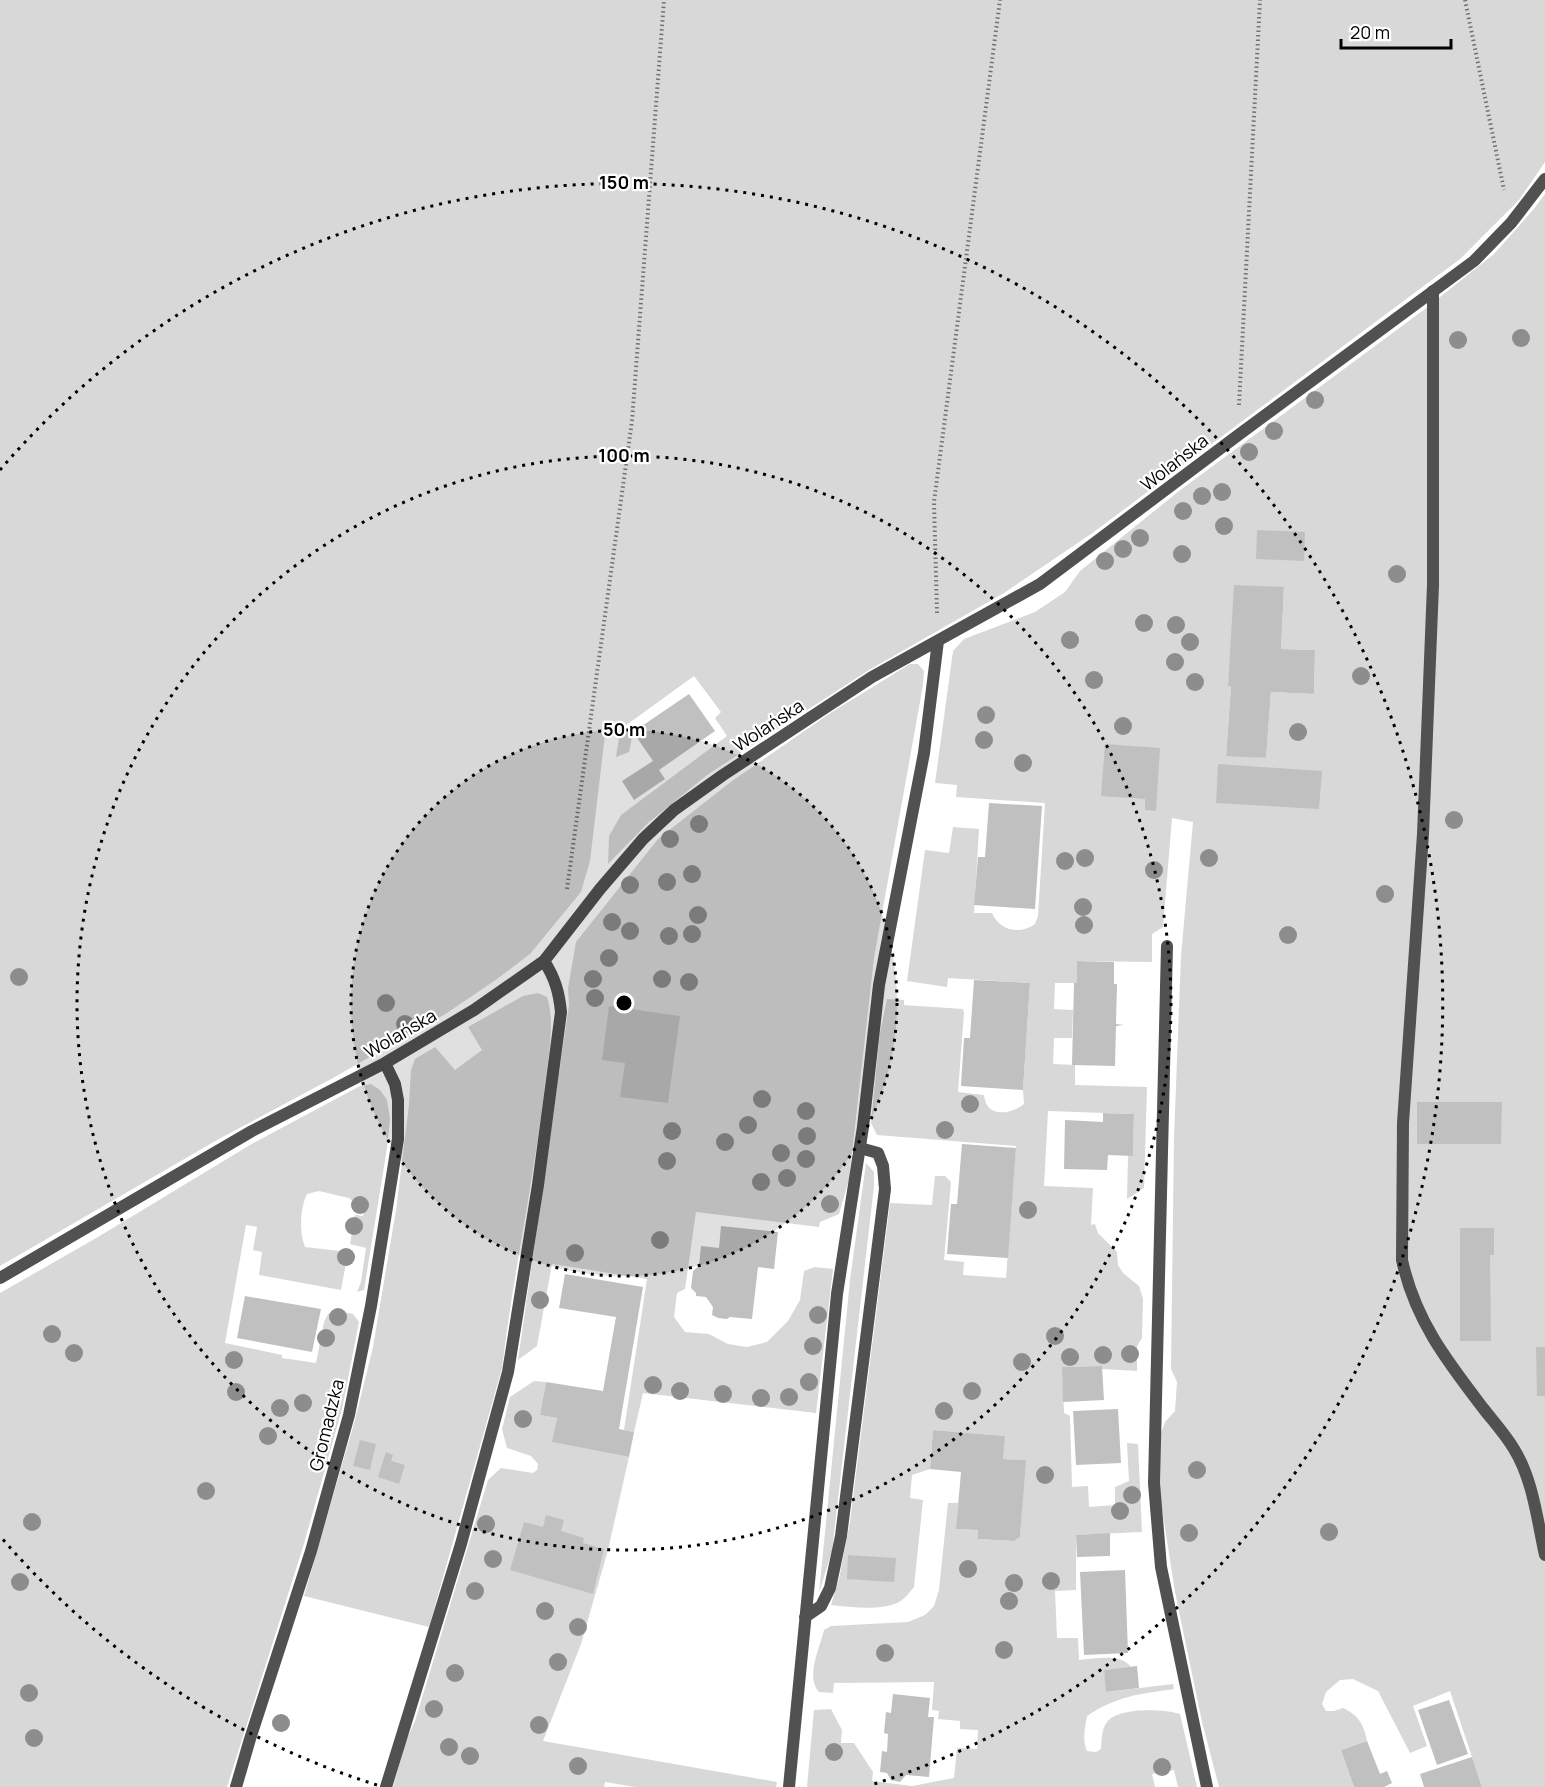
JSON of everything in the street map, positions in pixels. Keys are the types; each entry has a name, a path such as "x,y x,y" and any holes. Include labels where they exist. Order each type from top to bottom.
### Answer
{"street":[{"name":"Wolańska","path":"0,1278 252,1131 385,1063 474,1010 544,961 600,889 643,839 674,810 862,684 1041,584 1237,435 1474,261 1511,223 1545,179"},
{"path":"1433,291 1433,585 1423,834 1402,1123 1402,1260 1406,1280 1422,1321 1456,1373 1514,1449 1527,1478 1545,1554"},
{"path":"789,1787 837,1294 860,1148 879,985 924,753 938,641"},
{"path":"1167,946 1154,1483 1161,1567 1207,1787"},
{"path":"386,1787 461,1544 508,1372 538,1185 561,1012 559,993 553,975 544,961"},
{"name":"Gromadzka","path":"236,1787 307,1562 349,1415 371,1306 398,1139 398,1100 395,1084 385,1063"},
{"path":"805,1617 821,1606 830,1588 841,1536 885,1189 883,1166 878,1153 860,1148"}],"path":[{"path":"567,893 632,421 664,0"},
{"path":"938,641 934,502 1000,0"},
{"path":"1237,435 1260,0"},
{"path":"1465,0 1511,223"}],"shaded area":[{"path":"0,0 1545,0 1545,162 1519,200 1460,259 1091,534 1004,593 869,670 707,775 648,823 608,864 609,836 621,815 727,736 715,718 721,712 694,676 625,726 632,737 629,752 616,757 619,737 605,735 590,861 581,892 530,954 447,1013 217,1140 0,1266"},
{"path":"1545,194 1545,1787 1482,1787 1450,1691 1413,1706 1427,1746 1410,1753 1378,1691 1353,1679 1340,1680 1326,1692 1322,1704 1326,1711 1343,1708 1348,1711 1360,1721 1364,1730 1367,1741 1341,1750 1354,1787 1219,1787 1202,1722 1175,1592 1158,1483 1160,1436 1165,1422 1175,1411 1177,1382 1171,1369 1174,1138 1181,956 1193,822 1172,818 1163,927 1152,934 1152,962 1078,961 1077,983 1055,983 1054,1009 1073,1010 1072,1038 1054,1038 1053,1064 1075,1065 1075,1085 1147,1087 1144,1188 1127,1199 1128,1156 1133,1156 1134,1114 1048,1111 1044,1186 1093,1188 1091,1225 1095,1224 1098,1233 1117,1252 1118,1265 1123,1273 1139,1286 1143,1299 1142,1338 1137,1346 1137,1371 1102,1369 1102,1366 1062,1367 1064,1413 1070,1416 1072,1487 1088,1486 1089,1507 1115,1505 1115,1487 1129,1481 1127,1443 1138,1444 1142,1532 1076,1535 1076,1590 1055,1591 1057,1638 1078,1638 1079,1660 1114,1658 1131,1667 1104,1670 1107,1692 1173,1684 1174,1689 1139,1694 1118,1700 1087,1716 1084,1738 1087,1751 1096,1752 1101,1749 1105,1725 1113,1717 1142,1710 1180,1714 1197,1787 1178,1787 1174,1770 1152,1774 1155,1787 807,1787 814,1710 831,1709 842,1730 841,1743 854,1743 873,1772 872,1781 912,1786 954,1778 957,1748 977,1749 978,1730 960,1729 960,1721 938,1719 939,1711 932,1710 934,1682 834,1683 833,1693 819,1692 813,1678 817,1653 824,1630 831,1626 908,1622 925,1615 934,1606 939,1590 948,1503 958,1503 957,1529 978,1530 978,1539 1014,1541 1020,1537 1025,1460 1003,1459 1004,1436 933,1430 930,1469 912,1475 910,1498 923,1500 914,1587 902,1600 881,1607 831,1605 839,1579 850,1522 890,1203 932,1205 935,1176 945,1176 951,1182 944,1260 964,1262 963,1275 1006,1278 1016,1146 877,1135 871,1123 880,1033 887,999 904,1000 904,1005 963,1009 958,1092 984,1095 989,1108 994,1111 1006,1112 1024,1104 1030,983 948,978 947,987 907,981 925,850 949,853 953,827 979,829 974,913 992,913 1000,924 1017,930 1035,924 1038,916 1045,803 956,797 957,785 935,783 953,651 964,639 1035,612 1065,592 1080,571 1179,491 1425,309 1494,254","holes":["1284,587 1281,649 1315,650 1314,694 1271,692 1266,758 1226,755 1231,686 1228,685 1232,647","1417,1102 1501,1102 1501,1144 1417,1144","1460,1228 1493,1228 1494,1255 1490,1255 1490,1341 1460,1340"]},
{"path":"910,664 918,664 924,671 923,685 874,958 849,1179 839,1214 820,1222 819,1227 696,1212 685,1289 677,1293 674,1317 685,1332 709,1334 728,1344 747,1347 767,1342 788,1321 800,1300 804,1271 815,1267 833,1269 816,1413 643,1393 634,1432 624,1430 647,1279 552,1264 537,1346 518,1360 576,942 658,839 732,781 832,712"},
{"path":"538,993 547,997 550,1007 550,1044 502,1368 429,1627 304,1596 355,1420 373,1347 396,1210 411,1070 415,1059 435,1047 455,1070 482,1050 468,1027 523,996"},
{"path":"371,1084 380,1090 387,1100 390,1119 364,1290 357,1292 361,1282 366,1248 350,1244 355,1215 363,1216 364,1210 349,1198 319,1191 307,1194 302,1213 301,1228 305,1247 348,1252 341,1290 259,1275 262,1252 253,1250 257,1227 246,1225 225,1343 282,1355 282,1358 316,1363 324,1322 328,1314 338,1311 353,1314 359,1322 342,1409 303,1547 227,1787 0,1787 0,1293 250,1145 360,1086"},
{"path":"866,1163 874,1172 874,1186 832,1551 819,1593 850,1280"},
{"path":"534,1381 546,1382 540,1415 557,1418 553,1442 629,1457 608,1550 581,1644 543,1741 777,1782 776,1787 635,1787 605,1782 604,1787 393,1787 488,1480 501,1468 533,1473 537,1470 538,1464 531,1456 507,1448 502,1429 510,1397"}],"building":[{"path":"1257,530 1305,532 1304,561 1256,559"},
{"path":"1234,585 1284,587 1281,649 1315,650 1314,694 1271,692 1266,758 1226,756"},
{"path":"689,694 715,731 659,770 665,779 634,800 622,781 653,761 633,732"},
{"path":"1105,744 1160,748 1156,811 1145,810 1145,799 1101,796"},
{"path":"1218,764 1322,771 1319,809 1216,803"},
{"path":"989,803 1042,806 1035,909 974,905 978,857 985,857"},
{"path":"1077,961 1114,962 1114,984 1117,984 1116,1024 1124,1025 1116,1026 1115,1066 1072,1065 1074,983 1077,983"},
{"path":"974,980 1030,983 1023,1090 961,1086 964,1038 970,1038"},
{"path":"609,1006 680,1016 668,1103 620,1097 625,1063 602,1060"},
{"path":"1417,1102 1502,1102 1501,1144 1417,1144"},
{"path":"1103,1113 1134,1114 1133,1156 1108,1155 1107,1170 1064,1169 1065,1120 1103,1122"},
{"path":"962,1144 1016,1148 1008,1258 947,1254 951,1204 957,1204"},
{"path":"721,1226 778,1232 774,1269 758,1267 752,1319 730,1317 727,1319 712,1315 713,1307 706,1297 696,1296 691,1288 693,1271 699,1266 701,1246 719,1248"},
{"path":"1460,1228 1494,1228 1494,1255 1490,1255 1491,1341 1460,1341"},
{"path":"565,1274 643,1287 619,1429 634,1432 629,1457 552,1442 557,1418 540,1415 546,1382 603,1391 616,1317 559,1308"},
{"path":"245,1296 321,1309 312,1352 237,1338"},
{"path":"1536,1347 1545,1347 1545,1396 1537,1396"},
{"path":"1102,1366 1104,1400 1063,1402 1062,1367"},
{"path":"1118,1409 1121,1463 1076,1465 1073,1411"},
{"path":"933,1430 1005,1436 1003,1459 1026,1460 1020,1537 1014,1541 978,1539 978,1530 956,1529 961,1472 930,1469"},
{"path":"360,1440 376,1444 370,1470 353,1466"},
{"path":"386,1452 393,1455 391,1461 405,1465 399,1484 378,1477"},
{"path":"546,1515 564,1520 561,1531 584,1538 583,1543 604,1549 593,1594 510,1570 524,1522 543,1527"},
{"path":"1110,1533 1110,1556 1077,1557 1076,1535"},
{"path":"848,1555 896,1558 894,1582 847,1579"},
{"path":"1125,1570 1128,1653 1084,1655 1080,1572"},
{"path":"1137,1666 1139,1688 1106,1692 1104,1670"},
{"path":"893,1694 930,1698 928,1717 934,1717 929,1777 906,1775 900,1782 891,1780 887,1773 880,1772 882,1751 887,1752 888,1734 884,1733 886,1712 891,1713"},
{"path":"1449,1700 1468,1754 1437,1765 1418,1710"},
{"path":"1367,1741 1380,1774 1387,1771 1392,1783 1384,1787 1354,1787 1341,1750"},
{"path":"1472,1757 1482,1787 1424,1787 1420,1774"}]}
